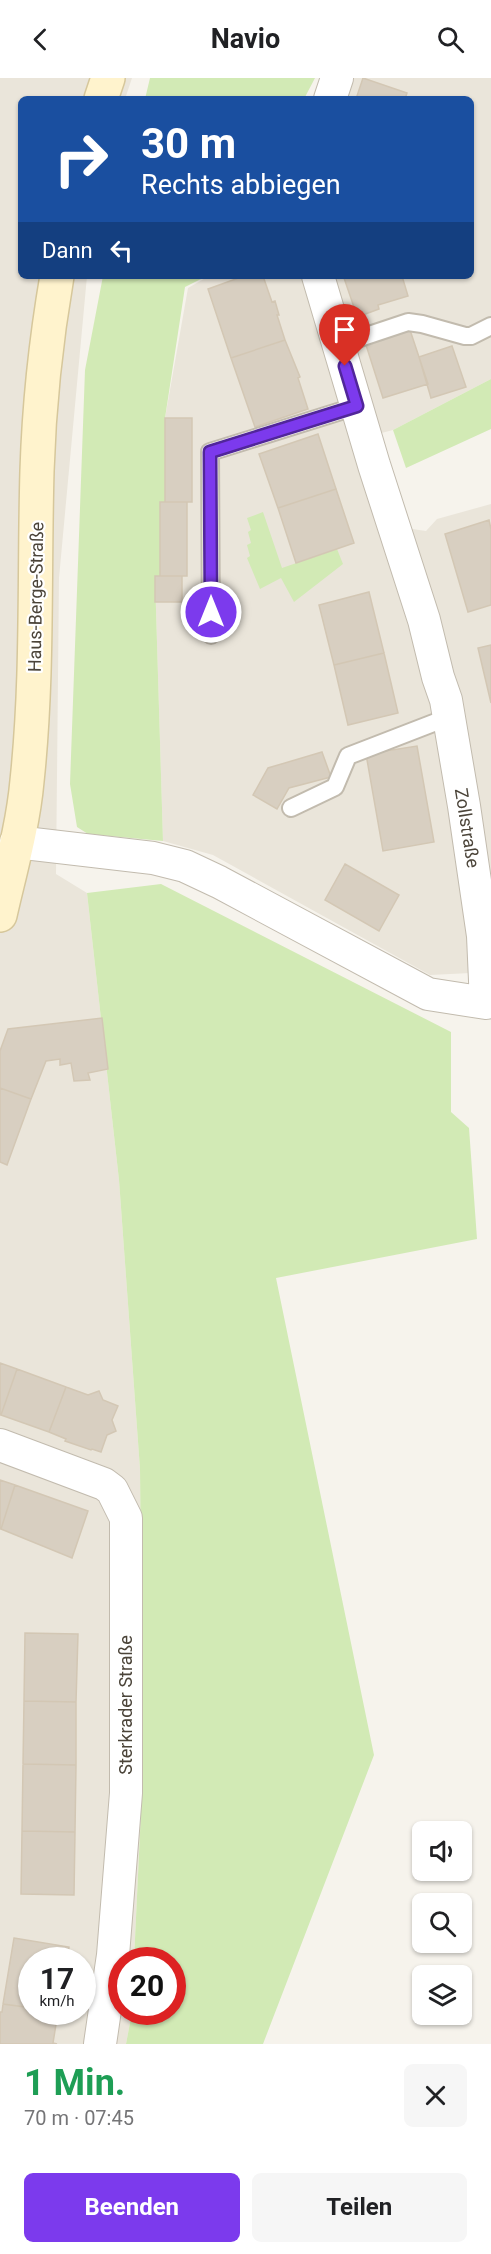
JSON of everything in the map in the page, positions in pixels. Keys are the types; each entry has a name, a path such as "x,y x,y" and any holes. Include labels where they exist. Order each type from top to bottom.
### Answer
{"main road":[{"path":"102,96 108,78"},
{"name":"Haus-Berge-Straße","path":"0,915 27,784 32,736 38,440 45,358 57,279"}],"street":[{"path":"331,96 337,78"},
{"name":"Zollstraße","path":"16,842 153,858 185,866 428,994 486,1003 483,936 449,717 424,620 319,279"},
{"name":"Sterkrader Straße","path":"0,1445 104,1484 116,1496 126,1518 126,1793 113,1955 100,2044"}],"lane":[{"path":"339,345 408,322 465,336 471,336 491,326"},
{"path":"211,635 210,452 357,406"},
{"path":"291,808 335,787 348,756 449,717"}],"shaded area":[{"path":"0,78 132,78 126,96 18,96 18,279 87,279 59,578 56,874 87,893 119,1180 140,1469 143,1769 135,1947 108,1947 108,2025 130,2025 126,2044 0,2044"},
{"path":"336,78 491,78 491,379 393,430 362,438 392,526 426,531 437,519 491,504 491,972 430,975 213,855 163,841 155,576 160,576 160,502 165,501 165,418 188,288 204,279 474,279 474,96 327,96"}],"green space":[{"path":"150,78 315,78 306,96 146,96"},
{"path":"102,279 201,279 185,287 165,418 165,502 160,502 160,576 155,576 163,841 88,834 77,827 70,784 85,370"},
{"path":"491,379 491,429 406,468 393,430"},
{"path":"263,512 282,568 337,549 343,564 294,602 281,578 260,589 247,558 250,556 247,545 251,543 248,532 251,530 247,518"},
{"path":"161,884 451,1032 451,1112 469,1128 477,1239 276,1278 374,1755 263,2044 126,2044 130,2025 186,2025 186,1947 135,1947 143,1769 140,1469 119,1180 87,893"}],"building":[{"path":"363,78 407,93 406,96 357,96"},
{"path":"236,279 264,279 272,302 275,301 285,340 231,358 208,289"},
{"path":"344,279 403,279 408,296 378,305 379,309 360,316 359,312 356,313"},
{"path":"410,330 428,384 383,398 366,345"},
{"path":"285,340 300,377 298,378 308,409 255,427 231,358"},
{"path":"452,346 466,387 431,398 419,357"},
{"path":"165,418 192,418 192,502 165,502"},
{"path":"318,434 336,489 278,508 259,454"},
{"path":"336,489 354,543 296,563 278,508"},
{"path":"160,502 187,502 187,576 160,576"},
{"path":"489,520 491,605 468,612 445,534"},
{"path":"155,576 182,576 182,602 155,602"},
{"path":"369,592 384,653 334,665 319,605"},
{"path":"491,645 491,703 478,648"},
{"path":"384,653 398,713 348,725 334,665"},
{"path":"417,746 434,842 383,851 366,754"},
{"path":"322,752 331,777 289,788 277,809 253,795 268,768"},
{"path":"345,864 399,895 379,931 325,900"},
{"path":"102,1018 108,1069 88,1073 90,1080 74,1081 71,1063 60,1065 60,1059 46,1061 31,1099 0,1088 0,1051 8,1029"},
{"path":"0,1088 31,1099 7,1165 0,1162"},
{"path":"0,1363 17,1369 1,1415 0,1415"},
{"path":"17,1369 66,1387 49,1432 1,1415"},
{"path":"66,1387 88,1395 99,1391 103,1400 118,1406 112,1420 116,1431 107,1435 101,1452 65,1441 66,1439 49,1432"},
{"path":"0,1480 15,1485 1,1529 0,1529"},
{"path":"15,1485 88,1511 72,1558 1,1529"},
{"path":"25,1633 78,1634 76,1702 24,1701"},
{"path":"24,1701 76,1702 76,1765 23,1764"},
{"path":"23,1764 76,1765 75,1832 22,1831"},
{"path":"22,1831 75,1832 74,1895 21,1894"},
{"path":"14,1938 69,1947 18,1947 18,2006 3,2004"},
{"path":"3,2004 18,2006 18,2025 56,2025 53,2043 57,2044 0,2044 0,2012 2,2012"}],"route":[{"path":"211,612 210,452 357,406 345,366"}]}
